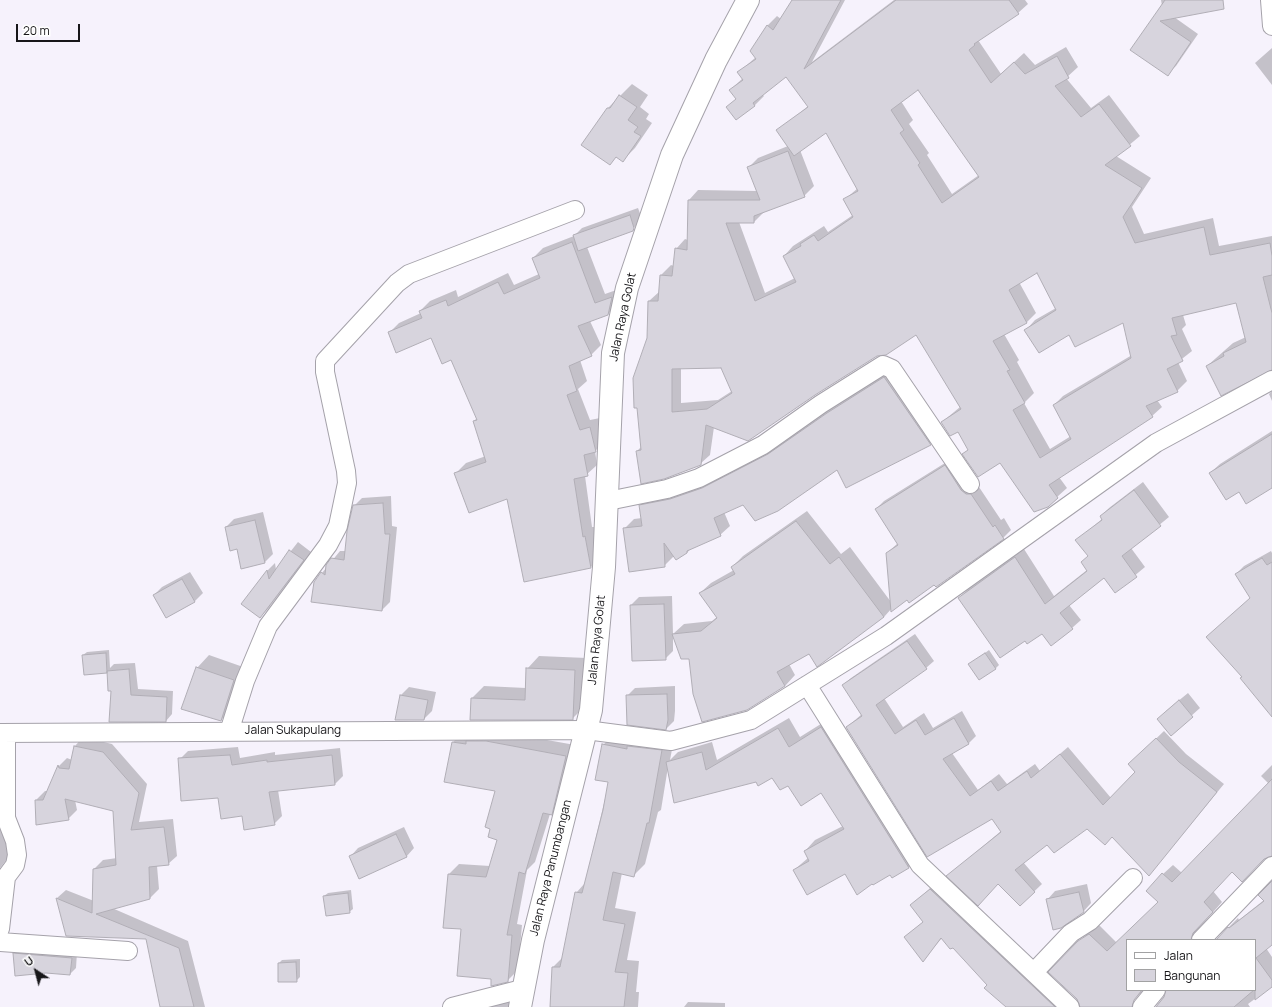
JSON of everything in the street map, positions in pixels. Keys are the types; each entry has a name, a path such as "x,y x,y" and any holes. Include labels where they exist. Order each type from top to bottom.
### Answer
{"main road":[{"name":"Jalan Raya Golat","path":"586,730 590,710 604,568 614,353 627,288 672,155 716,60 748,0"},
{"name":"Jalan Raya Panumbangan","path":"521,998 586,730"}],"street":[{"path":"1270,0 1272,26"},
{"path":"230,732 245,681 268,626 328,545 338,526 347,483 346,471 325,372 325,361 397,283 409,274 575,210"},
{"path":"608,501 667,489 699,478 763,445 821,404 883,365 890,367 970,484"},
{"name":"Jalan Sukapulang","path":"3,733 586,730 671,741 751,720 886,636 1156,443 1272,380"},
{"path":"807,685 920,865 1070,1007"},
{"path":"0,929 6,877 15,865 17,855 6,818 3,733"},
{"path":"1202,939 1272,866"},
{"path":"1034,972 1072,933 1090,921 1133,878"},
{"path":"0,942 128,951"},
{"path":"1142,1007 1155,991"},
{"path":"452,1007 521,998"}],"building":[{"path":"792,0 841,0 804,69 896,0 1009,0 1019,14 974,44 975,45 969,50 991,83 1014,62 1025,74 1057,56 1069,78 1055,86 1081,117 1099,104 1131,146 1105,165 1142,188 1123,217 1135,243 1204,227 1210,255 1270,243 1272,275 1263,277 1272,313 1272,370 1221,396 1206,366 1224,356 1223,353 1246,342 1236,303 1172,318 1177,335 1171,336 1183,361 1167,369 1178,392 1146,406 1153,417 1049,485 1058,498 1048,507 1034,512 1000,463 978,477 962,454 968,450 958,432 950,436 941,422 961,409 916,335 886,355 877,356 815,395 748,441 706,425 701,465 664,479 641,484 636,451 641,450 637,408 634,408 633,378 647,338 648,301 658,301 660,275 672,276 675,248 687,250 688,200 760,200 747,167 788,151 805,197 754,216 754,223 726,223 755,301 796,282 783,256 801,246 800,244 814,235 818,241 853,217 843,199 858,191 826,133 794,156 776,130 808,107 786,77 753,103 755,106 736,120 726,107 736,99 729,90 743,80 737,72 756,59 750,51 767,25 773,30","holes":["918,90 979,177 942,203 918,165 920,163 900,133 904,130 891,110","1037,273 1056,310 1024,330 1039,353 1069,335 1075,347 1123,323 1131,358 1053,405 1071,439 1040,458 1013,410 1025,403 1007,371 1010,370 993,341 1027,323 1009,290","721,368 732,393 707,409 672,412 672,369"]},
{"path":"1165,0 1223,0 1224,9 1160,21 1191,42 1168,76 1130,50"},
{"path":"619,95 637,107 628,120 638,127 634,132 641,136 623,162 616,157 610,165 581,145 607,108 610,108"},
{"path":"630,215 634,228 633,231 578,251 573,235"},
{"path":"572,242 595,303 612,297 608,315 578,326 592,356 569,366 577,391 567,395 580,430 590,427 596,452 584,455 588,476 574,479 583,537 585,536 591,568 524,582 507,499 469,513 454,473 486,462 473,421 477,420 451,360 442,364 431,338 396,353 388,332 422,318 419,311 446,300 448,306 498,282 504,294 540,278 532,258"},
{"path":"884,377 931,445 846,488 837,470 778,511 755,521 743,505 714,518 721,536 687,551 687,553 676,560 664,543 665,567 629,572 623,528 642,526 639,505 670,499 702,488 768,454 827,413"},
{"path":"1272,434 1272,488 1246,504 1239,492 1226,500 1209,473"},
{"path":"945,465 961,490 966,494 971,494 993,527 995,525 1004,539 936,587 934,585 909,603 907,600 891,612 886,553 898,545 875,509"},
{"path":"1134,490 1161,526 1122,556 1137,577 1115,593 1104,578 1060,613 1073,629 1051,646 1042,634 1027,644 1025,641 1000,658 958,598 1015,557 1045,604 1087,571 1081,562 1088,556 1075,540 1102,520 1100,516"},
{"path":"383,503 385,534 390,534 382,611 311,602 314,582 321,572 325,575 326,565 331,558 344,560 347,531 353,505"},
{"path":"255,520 265,563 241,569 237,549 230,551 225,527"},
{"path":"796,521 830,564 839,557 884,617 817,667 809,654 777,672 785,686 747,710 702,722 693,694 689,659 681,659 672,634 701,631 717,618 699,593 735,574 731,567"},
{"path":"289,550 304,560 260,618 241,604 267,570 269,579"},
{"path":"1262,558 1267,565 1272,562 1272,717 1240,678 1242,677 1206,637 1250,598 1235,574"},
{"path":"182,579 195,602 166,618 153,595"},
{"path":"664,604 666,660 632,661 630,605"},
{"path":"907,641 927,669 876,705 895,734 916,720 925,735 954,718 969,744 943,759 970,796 991,781 998,791 1027,771 1031,778 1060,754 1103,805 1135,772 1128,764 1156,738 1179,762 1217,792 1149,876 1112,837 1105,845 1087,829 1054,853 1047,845 1015,870 1035,892 1020,906 998,884 978,906 946,876 1001,832 992,819 927,857 846,727 862,716 842,685"},
{"path":"106,653 107,673 84,675 82,655"},
{"path":"985,653 996,669 979,680 968,664"},
{"path":"196,667 234,680 221,721 181,709"},
{"path":"526,668 575,670 573,720 470,720 471,698 525,700"},
{"path":"129,669 131,695 167,697 166,722 109,722 111,691 108,691 107,671"},
{"path":"667,694 668,720 666,730 627,725 626,695"},
{"path":"400,695 428,700 424,720 395,720"},
{"path":"1179,700 1193,717 1171,736 1157,719"},
{"path":"821,727 909,868 892,878 890,875 873,885 872,884 857,895 845,874 807,895 793,870 809,861 804,851 844,829 821,793 801,806 788,786 780,790 772,778 758,786 756,782 674,803 666,762 702,752 706,770 778,728 789,747"},
{"path":"466,741 486,741 566,756 552,815 543,813 525,874 519,872 507,935 512,935 508,982 491,986 491,979 457,976 461,929 443,928 448,874 486,877 497,840 488,837 490,829 485,827 495,791 444,782 452,742 466,744"},
{"path":"602,744 627,749 627,746 662,750 649,823 647,823 634,877 613,872 603,920 625,924 615,972 628,973 624,1007 550,1007 552,967 560,967 575,892 582,893 603,810 608,782 595,780"},
{"path":"74,746 103,752 139,793 131,830 164,827 169,865 149,867 150,899 96,914 179,948 194,1007 160,1007 146,939 66,936 56,898 92,913 93,869 116,865 113,811 65,799 69,820 36,825 35,800 43,800 58,765 59,768 69,769"},
{"path":"230,755 232,765 267,760 267,762 332,755 335,785 269,792 275,825 244,830 242,816 221,819 218,798 181,801 178,758"},
{"path":"1272,779 1272,856 1264,859 1242,882 1232,872 1204,902 1213,912 1193,933 1191,939 1126,939 1126,991 1141,991 1134,1000 1132,1007 1080,1007 1077,999 1048,972 1078,941 1089,934 1107,951 1158,902 1146,891 1162,873 1172,882"},
{"path":"396,834 407,857 359,879 349,856"},
{"path":"1272,881 1272,945 1256,958 1256,939 1217,939 1228,927 1229,928 1264,901 1258,895"},
{"path":"930,889 1055,1007 1006,1007 984,988 987,985 953,948 950,949 941,938 923,962 904,937 923,922 910,905"},
{"path":"1079,892 1084,912 1061,928 1053,930 1046,899"},
{"path":"348,893 350,913 326,916 323,896"},
{"path":"13,953 72,958 70,975 46,973 15,976"},
{"path":"1256,958 1272,980 1272,987 1255,1000"},
{"path":"296,962 297,982 278,982 278,963"},
{"path":"1166,991 1253,991 1234,1007 1156,1007 1164,997"}]}
